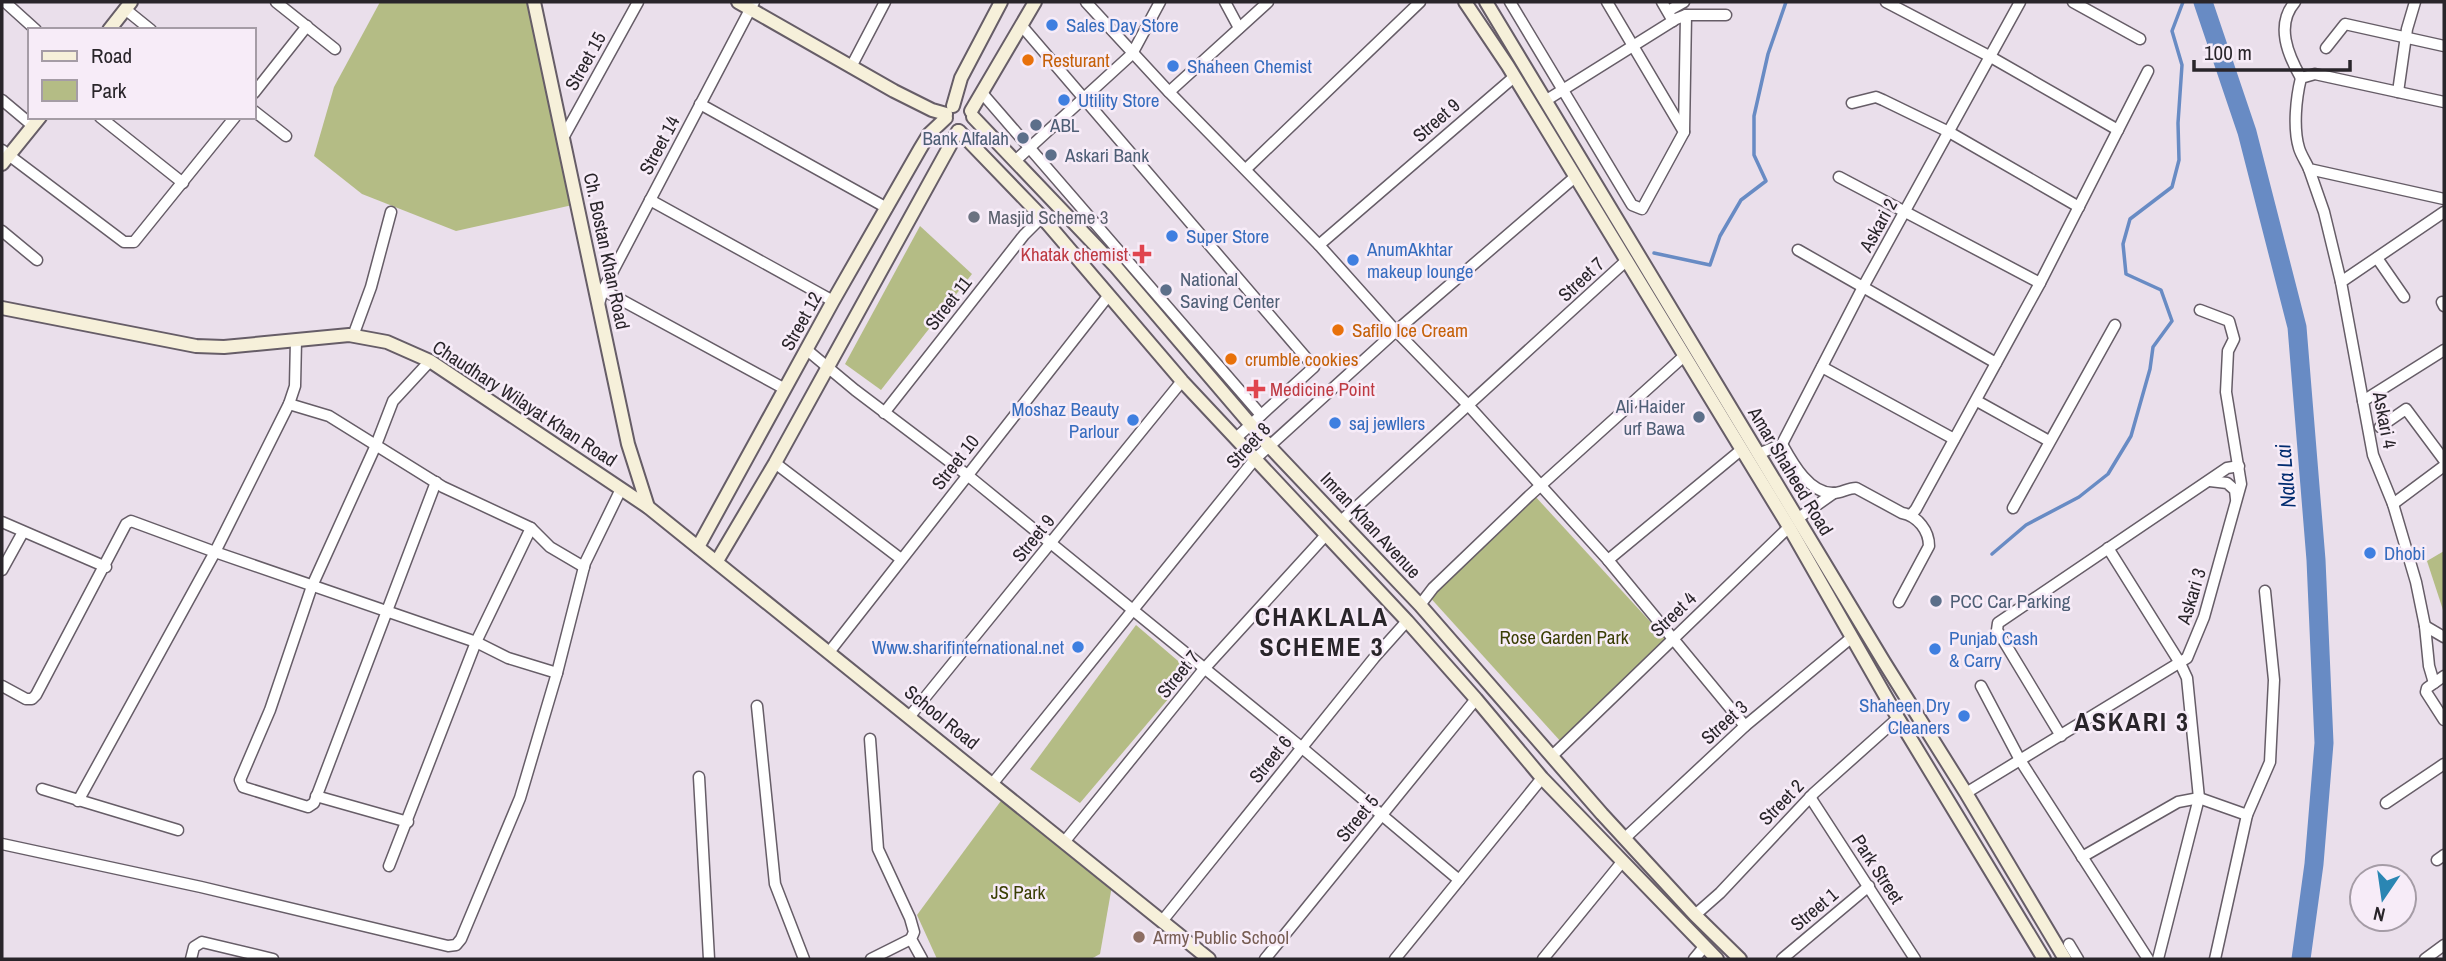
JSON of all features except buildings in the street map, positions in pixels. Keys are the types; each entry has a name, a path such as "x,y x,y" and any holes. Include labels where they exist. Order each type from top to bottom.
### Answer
{"main road":[{"name":"Ch. Bostan Khan Road","path":"534,2 628,444 648,507"},
{"path":"738,2 752,5 851,67 922,106 948,112 961,104 972,114"},
{"path":"958,131 951,128 948,112 961,78 1002,2"},
{"path":"717,561 775,463 958,131 969,127 982,93 1035,2"},
{"name":"Amar Shaheed Road","path":"1465,2 1627,260 1741,450 1793,523 1884,662 2065,959"},
{"name":"Amar Shaheed Road","path":"1486,2 1758,454 1851,638 2044,959"},
{"path":"111,28 128,6"},
{"name":"Street 12","path":"698,547 833,301 929,134 948,112"},
{"name":"Imran Khan Avenue","path":"972,114 1256,420 1269,446 1420,605 1602,814 1695,915 1740,959"},
{"path":"4,156 36,122"},
{"name":"Imran Khan Avenue","path":"958,131 1042,217 1182,381 1406,621 1542,778 1717,959"},
{"path":"1575,177 1586,168"},
{"name":"Chaudhary Wilayat Khan Road","path":"2,308 196,346 224,348 353,336 387,342 430,361 648,507"},
{"name":"School Road","path":"648,507 1209,959"},
{"path":"1870,671 1884,662"}],"street":[{"path":"5,2 34,28"},
{"path":"276,2 335,50"},
{"name":"Street 15","path":"563,138 638,2"},
{"path":"851,67 885,2"},
{"path":"1086,2 1168,92 1319,245 1396,331 1468,405 1608,560 1745,726"},
{"path":"1015,161 1132,54 1160,2"},
{"path":"1225,2 1240,28"},
{"path":"1168,92 1268,2"},
{"path":"1245,169 1420,2"},
{"path":"1510,2 1632,205 1637,209 1645,207 1684,132 1686,15"},
{"path":"1607,2 1684,132"},
{"path":"1545,102 1633,45 1667,11 1684,2"},
{"path":"1886,2 1989,56 2118,130"},
{"name":"Askari 2","path":"1782,444 1863,286 2020,2"},
{"path":"2073,2 2140,38"},
{"path":"2295,2 2286,15 2285,41 2301,78 2298,89 2299,147 2309,169 2444,199"},
{"path":"2398,92 2401,60 2415,2"},
{"name":"Street 14","path":"599,305 603,290 752,5"},
{"path":"128,6 149,28"},
{"path":"1667,11 1686,15 1726,15"},
{"path":"2326,48 2345,24 2444,46"},
{"path":"1021,25 1314,368 1236,438"},
{"path":"256,90 307,26"},
{"path":"1911,515 2040,284 2148,71"},
{"path":"2301,78 2315,74 2444,102"},
{"name":"Street 9","path":"1319,245 1514,77"},
{"path":"982,93 1256,420"},
{"path":"1852,103 1876,97 1949,132 2079,207"},
{"path":"2,100 28,117"},
{"path":"700,104 887,208"},
{"path":"256,113 286,136"},
{"path":"103,119 183,183"},
{"path":"4,156 129,244 134,242 233,119"},
{"name":"Askari 4","path":"2309,169 2324,212 2341,282 2373,456 2393,504 2416,582 2434,683 2426,692 2444,720"},
{"name":"Street 8","path":"993,783 1255,459 1396,331 1575,177"},
{"path":"1839,177 2040,284"},
{"path":"650,200 833,301"},
{"path":"353,336 371,287 391,212"},
{"path":"2341,282 2444,212"},
{"name":"Street 11","path":"884,412 1024,235 1042,217"},
{"path":"2,231 37,260"},
{"path":"1798,250 1996,363"},
{"path":"2377,258 2403,296"},
{"name":"Street 7","path":"1341,521 1627,260"},
{"path":"603,290 785,389"},
{"name":"Street 10","path":"830,651 966,474 1109,295"},
{"name":"Askari 3","path":"1966,793 2188,658 2204,617 2241,484 2226,384 2228,351 2234,339 2229,321 2200,310"},
{"path":"2012,508 2115,325"},
{"path":"78,801 215,552 289,404 295,386 296,340"},
{"path":"807,350 1051,543 1459,880"},
{"path":"2363,401 2444,350"},
{"path":"1420,605 1443,579 1683,357"},
{"path":"430,361 393,401 312,586 270,710 240,779 243,787 312,807 436,482"},
{"path":"1822,367 1954,439"},
{"name":"Street 9","path":"910,716 1182,381"},
{"path":"1977,401 2049,441"},
{"path":"289,404 329,416 436,482 531,528 550,547 584,567"},
{"path":"2380,426 2406,409 2443,468 2393,504"},
{"path":"1758,454 1782,444 1794,466 1807,481 1821,490 1834,494 1856,488 1902,513 1911,515 1924,528 1929,537 1929,547 1899,602"},
{"path":"1608,560 1741,450"},
{"path":"775,463 901,559"},
{"path":"2061,736 1996,626 2227,468 2239,466"},
{"path":"2208,481 2227,483 2235,490 2236,500"},
{"path":"2,844 201,887 448,946 456,945 461,939 520,798 557,673 584,567 621,489"},
{"name":"Street 4","path":"1552,756 1793,523 1834,494"},
{"path":"2,686 26,699 32,699 36,695 106,567 126,524 131,521 476,642 508,658 557,673"},
{"path":"2,522 106,567"},
{"path":"389,866 476,642 531,528"},
{"path":"2,570 23,531"},
{"name":"Street 7","path":"1065,841 1204,669 1325,536"},
{"path":"2108,548 2187,678 2199,798 2158,959"},
{"path":"2215,959 2247,815 2270,762 2274,680 2265,591"},
{"name":"Street 6","path":"1163,920 1406,621"},
{"path":"2425,626 2444,637"},
{"name":"Street 3","path":"1625,838 1745,726 1851,638"},
{"path":"2434,683 2444,676"},
{"path":"1981,686 2020,761 2148,959"},
{"name":"Street 5","path":"1265,959 1476,699"},
{"path":"757,706 775,884 804,959"},
{"name":"Street 2","path":"1695,915 1720,893 1810,797 1898,718"},
{"path":"870,739 878,849 914,932 911,939 871,959"},
{"path":"2386,803 2444,764"},
{"path":"699,777 709,959"},
{"path":"1395,959 1542,778"},
{"path":"43,789 178,830"},
{"path":"316,796 408,822"},
{"name":"Park Street","path":"1810,797 1915,959"},
{"path":"2082,857 2178,802 2199,798 2247,815"},
{"path":"1544,959 1622,862"},
{"name":"Street 1","path":"1782,959 1869,886"},
{"path":"911,939 922,959"},
{"path":"191,959 194,947 202,942 273,959"},
{"path":"2069,944 2078,959"},
{"path":"2425,959 2444,945"},
{"path":"1694,959 1704,947"}],"green space":[{"path":"380,2 532,2 577,204 456,231 362,194 314,156 334,87"},
{"path":"920,226 972,274 881,390 845,364"},
{"name":"Rose Garden Park","path":"1534,495 1667,640 1562,743 1426,593"},
{"path":"2444,551 2444,613 2427,561"},
{"path":"1136,625 1191,672 1080,803 1030,769"},
{"name":"JS Park","path":"1006,794 1113,880 1100,954 1091,959 937,959 917,915"}],"waterway":[{"path":"1654,253 1710,265 1720,236 1741,200 1766,181 1754,155 1754,116 1768,54 1786,2"},
{"path":"1992,554 2026,525 2079,497 2108,474 2131,436 2150,369 2153,347 2172,321 2161,290 2126,274 2123,244 2130,219 2172,187 2179,160 2178,123 2182,65 2172,31 2183,2"},
{"name":"Nala Lai","path":"2203,2 2247,132 2297,327 2316,560 2324,743 2314,864 2301,959"}],"place":[{"name":"Sales Day Store","path":"1052,25"},
{"name":"Resturant","path":"1028,60"},
{"name":"Shaheen Chemist","path":"1173,66"},
{"name":"Utility Store","path":"1064,100"},
{"name":"ABL","path":"1036,125"},
{"name":"Bank Alfalah","path":"1023,138"},
{"name":"Askari Bank","path":"1051,155"},
{"name":"Masjid Scheme 3","path":"974,217"},
{"name":"Super Store","path":"1172,236"},
{"name":"Khatak chemist","path":"1142,254"},
{"name":"AnumAkhtar makeup lounge","path":"1353,260"},
{"name":"National Saving Center","path":"1166,290"},
{"name":"Safilo Ice Cream","path":"1338,330"},
{"name":"crumble cookies","path":"1231,359"},
{"name":"Medicine Point","path":"1256,389"},
{"name":"Ali Haider urf Bawa","path":"1699,417"},
{"name":"Moshaz Beauty Parlour","path":"1133,420"},
{"name":"saj jewllers","path":"1335,423"},
{"name":"Dhobi","path":"2370,553"},
{"name":"PCC Car Parking","path":"1936,601"},
{"name":"Www.sharifinternational.net","path":"1078,647"},
{"name":"Punjab Cash & Carry","path":"1935,649"},
{"name":"Shaheen Dry Cleaners","path":"1964,716"},
{"name":"Army Public School","path":"1139,937"}],"district":[{"name":"CHAKLALA SCHEME 3","path":"1322,632"},
{"name":"ASKARI 3","path":"2132,722"}]}
